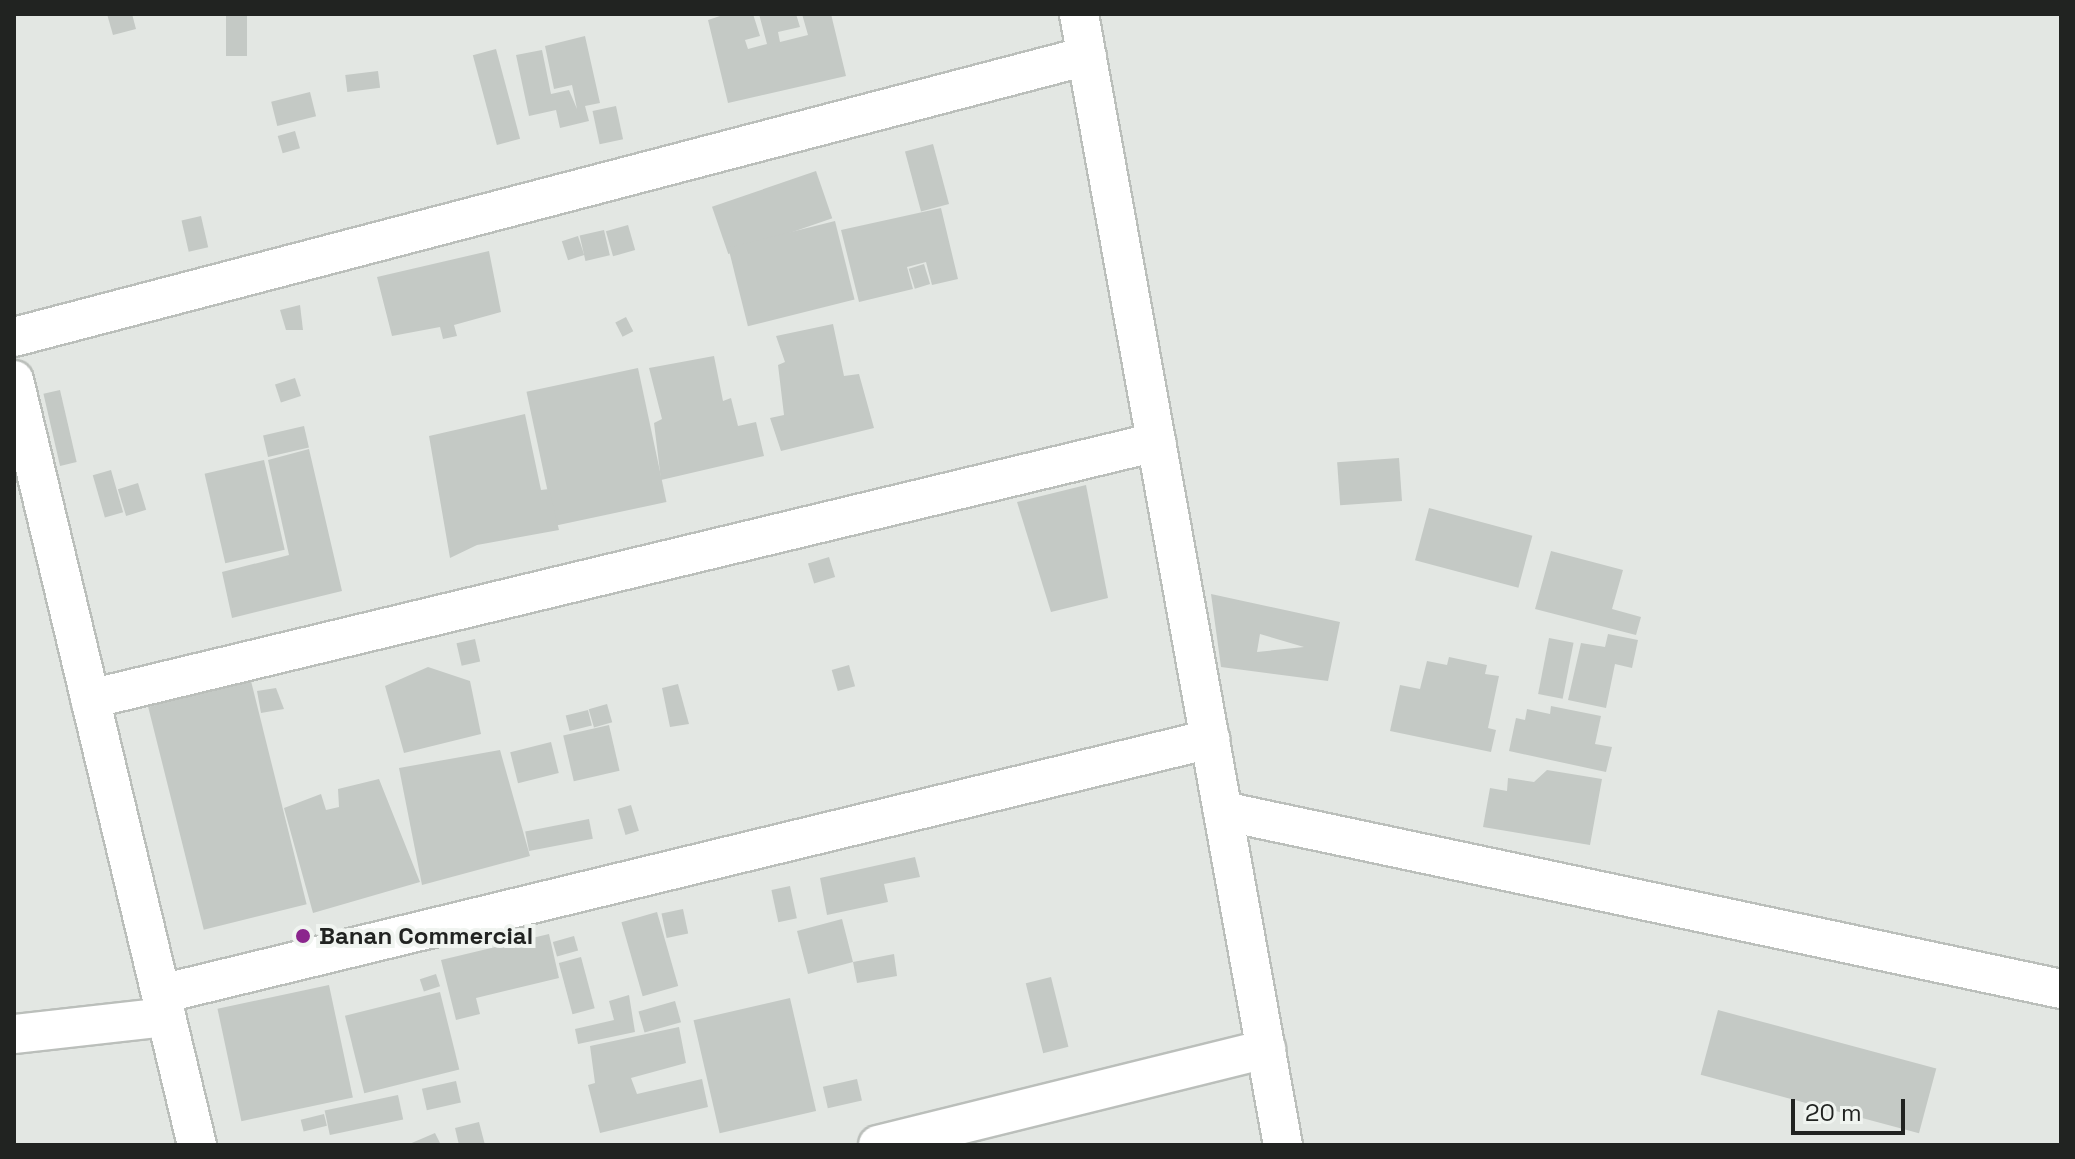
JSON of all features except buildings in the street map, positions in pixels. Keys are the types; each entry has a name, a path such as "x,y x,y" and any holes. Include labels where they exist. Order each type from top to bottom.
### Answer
{"street":[{"path":"1079,14 1283,1145"},
{"path":"14,337 1087,56"},
{"path":"14,380 197,1145"},
{"path":"90,699 1156,442"},
{"path":"14,1034 163,1006 1210,739"},
{"path":"1223,811 2061,989"},
{"path":"878,1145 1266,1049"}],"place":[{"name":"Banan Commercial","path":"303,936"}]}
